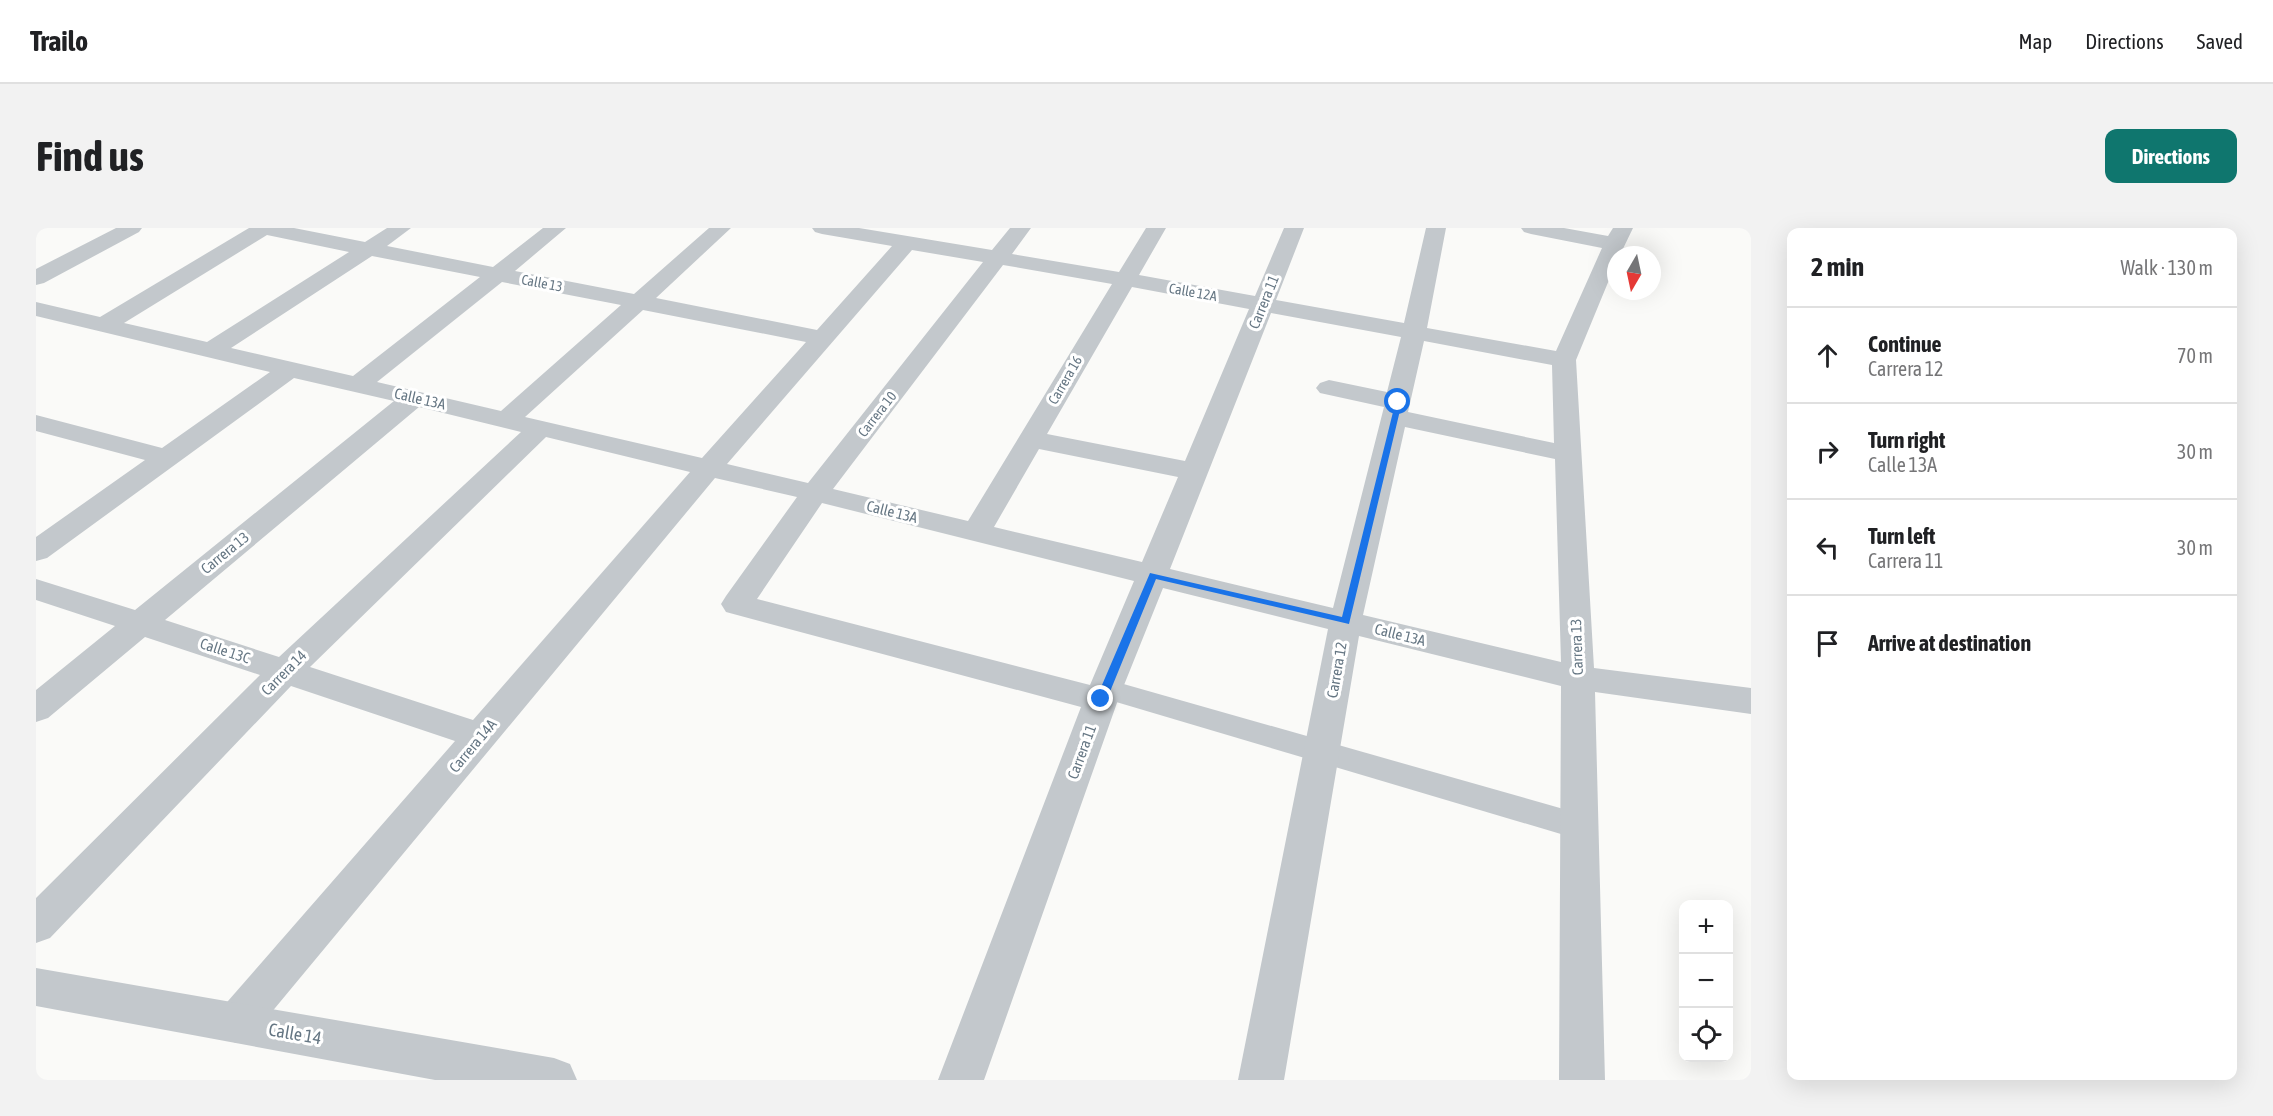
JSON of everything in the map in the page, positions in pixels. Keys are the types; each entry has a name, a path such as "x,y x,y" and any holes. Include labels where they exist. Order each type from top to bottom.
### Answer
{"street":[{"path":"36,278 132,228"},
{"path":"103,325 263,228"},
{"name":"Calle 13","path":"263,228 823,338"},
{"path":"209,351 401,228"},
{"path":"357,385 496,273 556,228"},
{"path":"506,420 721,228"},
{"name":"Calle 12A","path":"822,228 1124,279 1564,360"},
{"name":"Carrera 10","path":"1021,228 815,493 737,604 1104,694"},
{"name":"Carrera 16","path":"976,532 1156,228"},
{"name":"Carrera 11","path":"961,1080 1104,694 1294,228"},
{"name":"Carrera 12","path":"1261,1080 1346,621 1414,333 1436,228"},
{"path":"1531,228 1619,236"},
{"name":"Carrera 13","path":"1582,1080 1578,678 1564,360 1619,236"},
{"name":"Carrera 14A","path":"236,1023 708,468 906,243"},
{"name":"Calle 13A","path":"36,309 815,493 1578,678 1751,701"},
{"path":"36,551 290,369"},
{"path":"1329,388 1396,409 1568,454"},
{"name":"Carrera 13","path":"36,709 414,398"},
{"path":"36,423 167,457"},
{"name":"Carrera 14","path":"36,926 285,671 540,428"},
{"path":"1030,439 1196,472"},
{"name":"Calle 13C","path":"36,589 482,736"},
{"path":"1104,694 1322,752 1581,827"},
{"name":"Calle 14","path":"36,987 554,1080"}],"route":[{"path":"1101,699 1153,575 1346,621 1398,402"}]}
